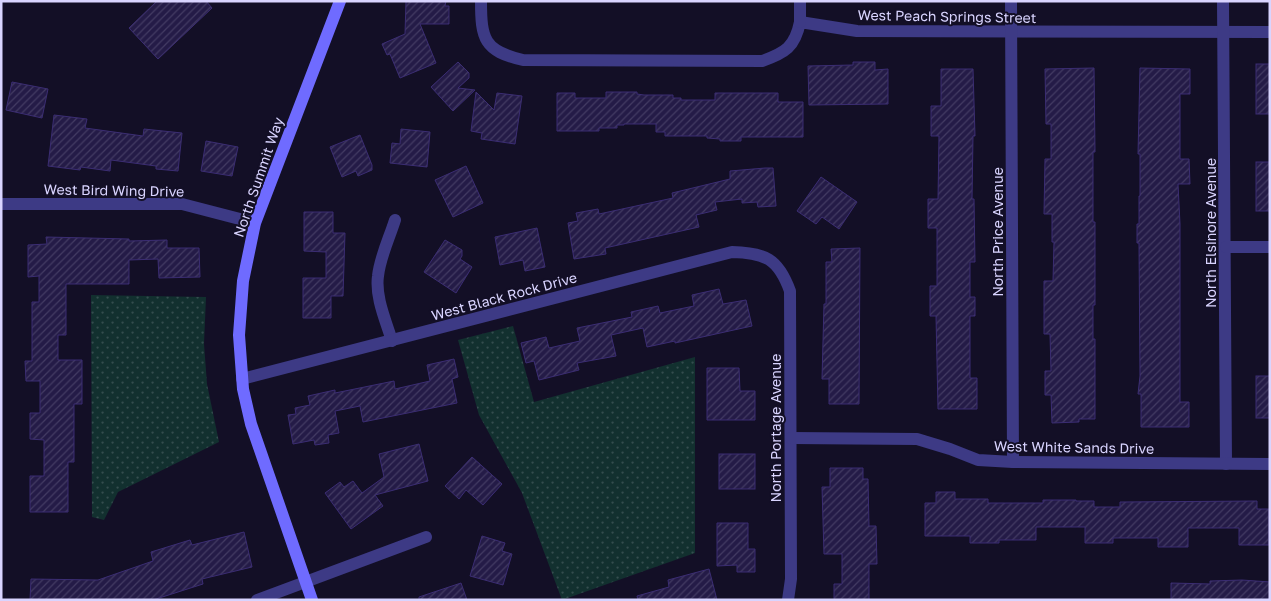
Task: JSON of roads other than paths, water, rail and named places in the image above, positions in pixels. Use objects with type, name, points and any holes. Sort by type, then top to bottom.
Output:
[{"type":"street","name":"North Summit Way","points":[[312,600],[251,424],[242,379],[239,335],[243,280],[255,223],[340,1]]},
{"type":"street","points":[[481,1],[481,25],[486,39],[496,52],[523,60],[762,61],[778,55],[790,47],[797,36],[800,22],[800,1]]},
{"type":"street","name":"North Price Avenue","points":[[1011,1],[1014,462]]},
{"type":"street","name":"North Elsinore Avenue","points":[[1223,1],[1226,464]]},
{"type":"street","name":"West Peach Springs Street","points":[[800,22],[857,31],[1270,32]]},
{"type":"street","name":"West Bird Wing Drive","points":[[1,204],[182,204],[255,223]]},
{"type":"street","points":[[392,341],[378,294],[377,278],[380,263],[395,220]]},
{"type":"street","points":[[1226,247],[1270,247]]},
{"type":"street","name":"West Black Rock Drive","points":[[242,379],[732,252],[755,252],[772,261]]},
{"type":"street","name":"North Portage Avenue","points":[[772,261],[784,275],[790,291],[791,579],[788,600]]},
{"type":"street","name":"West White Sands Drive","points":[[791,438],[917,439],[978,460],[1014,462],[1270,464]]},
{"type":"street","points":[[256,600],[426,537]]}]
